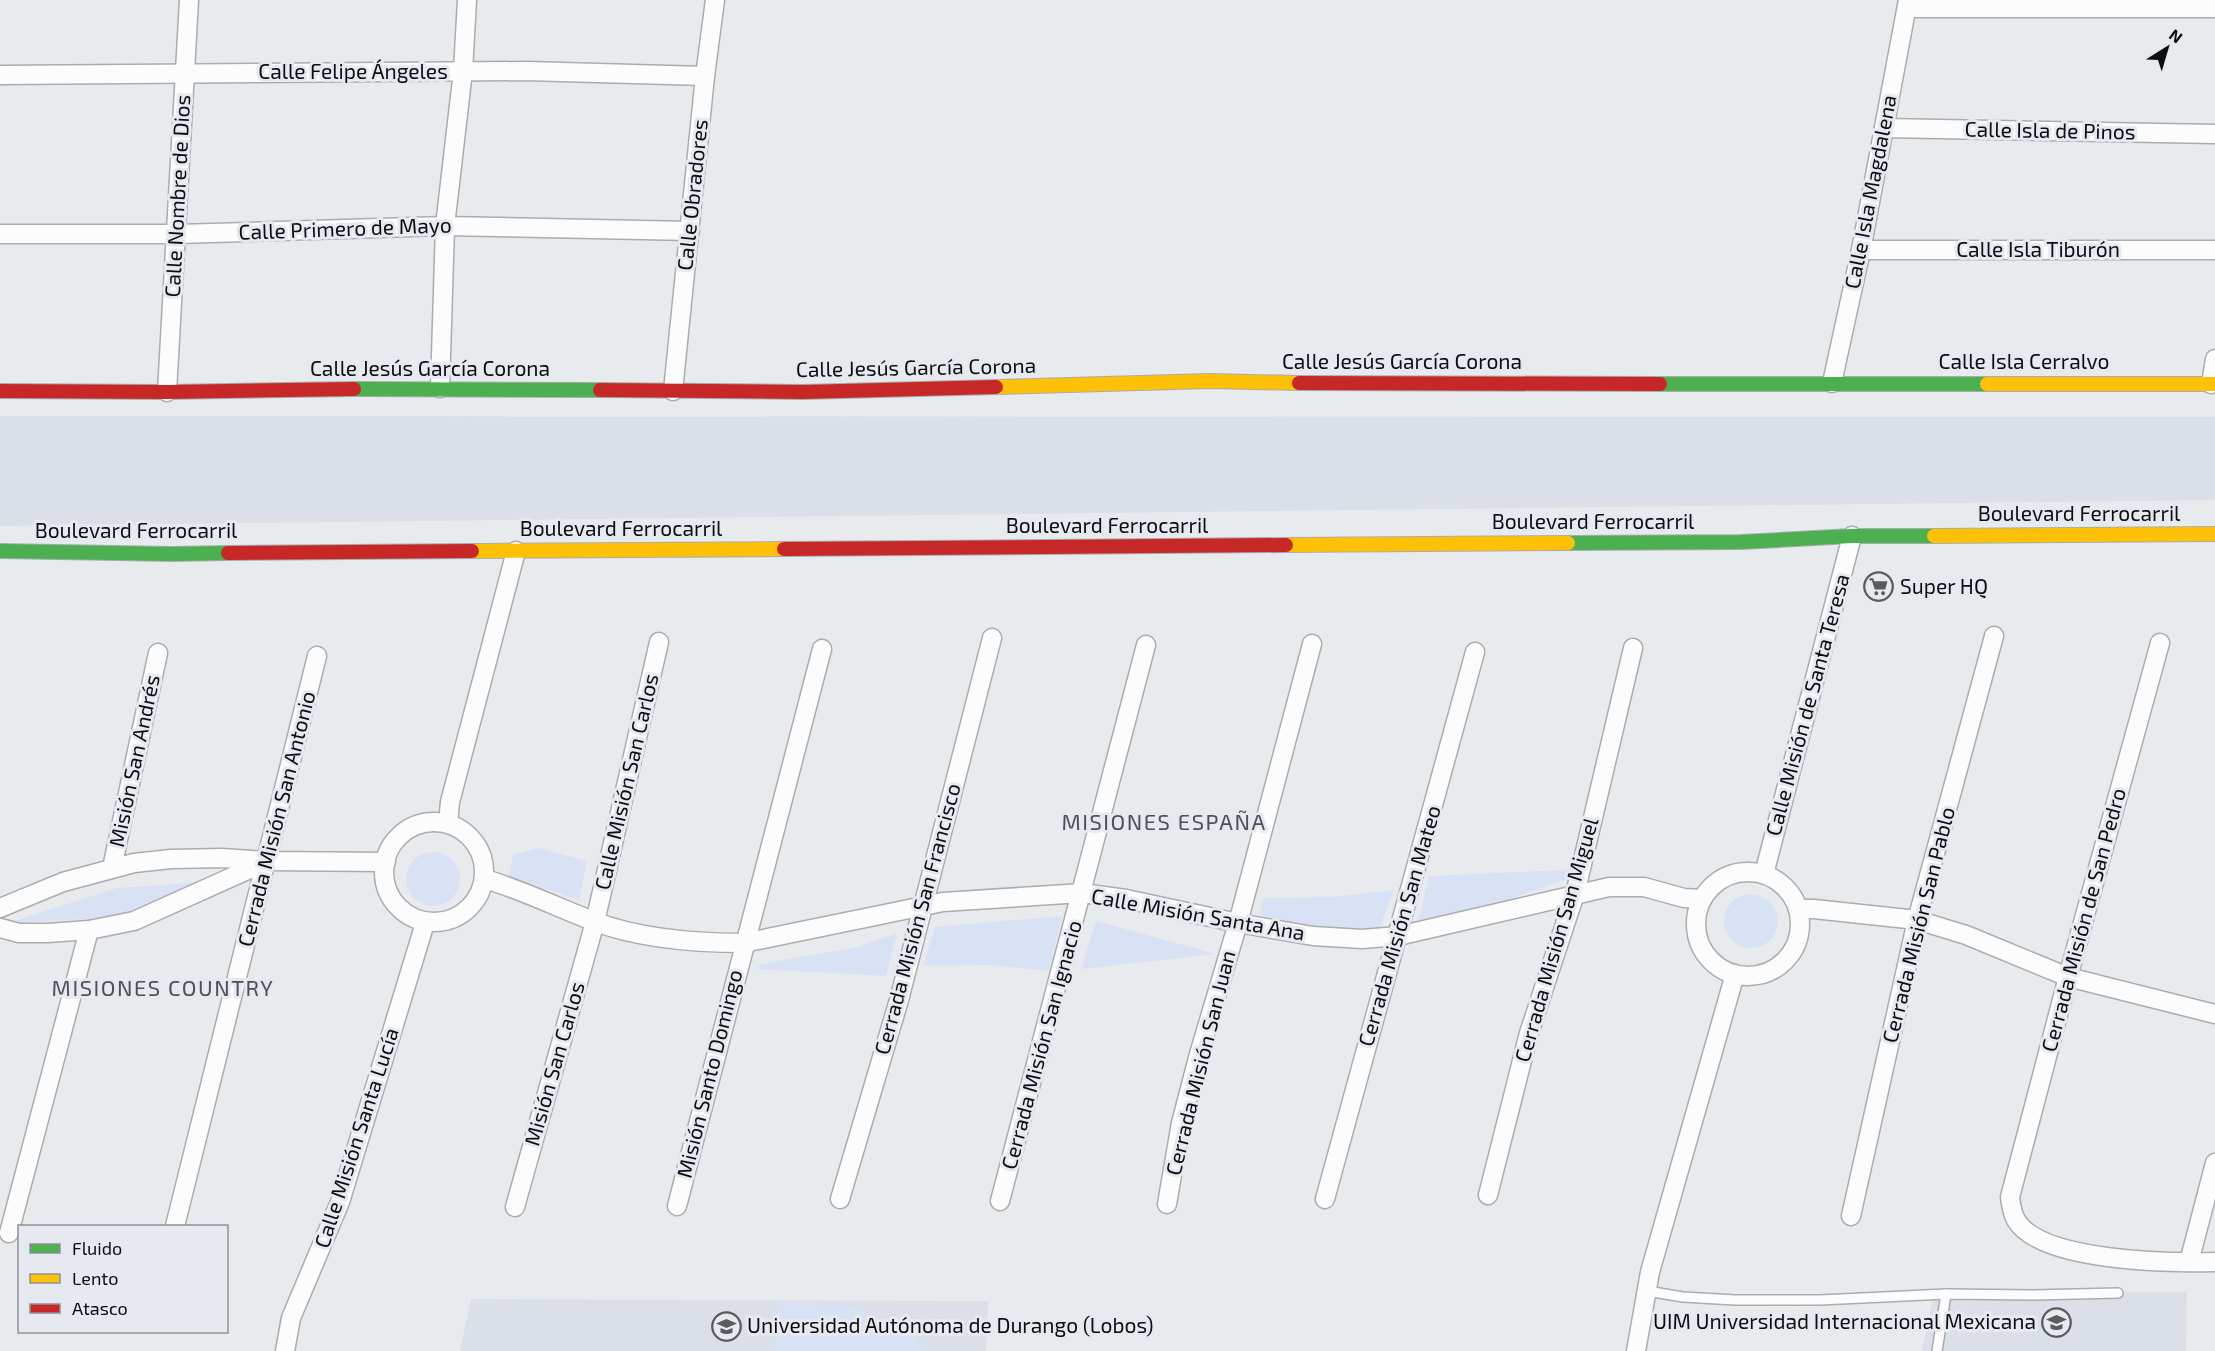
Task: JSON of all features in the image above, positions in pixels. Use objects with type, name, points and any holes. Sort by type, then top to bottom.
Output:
[{"type":"street","name":"Calle Nombre de Dios","points":[[167,392],[189,0]]},
{"type":"street","points":[[440,388],[445,226],[463,71],[467,0]]},
{"type":"street","name":"Calle Obradores","points":[[673,391],[705,76],[716,0]]},
{"type":"street","points":[[1908,4],[2215,8]]},
{"type":"street","name":"Calle Isla Magdalena","points":[[1832,383],[1861,250],[1908,4]]},
{"type":"street","name":"Calle Felipe Ángeles","points":[[0,75],[526,71],[705,76]]},
{"type":"street","name":"Calle Isla de Pinos","points":[[1884,128],[2215,134]]},
{"type":"street","name":"Calle Primero de Mayo","points":[[0,234],[177,234],[445,226],[690,231]]},
{"type":"street","name":"Calle Isla Tiburón","points":[[1861,250],[2215,250]]},
{"type":"street","points":[[2213,384],[2215,359]]},
{"type":"street","name":"Calle Jesús García Corona","points":[[0,391],[167,392],[440,388],[803,392],[1210,381],[1384,384],[1832,383]]},
{"type":"street","name":"Calle Isla Cerralvo","points":[[1832,383],[2213,384]]},
{"type":"street","name":"Boulevard Ferrocarril","points":[[0,551],[172,554],[299,551],[1730,542],[1852,536],[2215,534]]},
{"type":"street","name":"Calle Misión de Santa Teresa","points":[[1764,874],[1852,536]]},
{"type":"street","points":[[448,823],[450,802],[516,551]]},
{"type":"street","name":"Cerrada Misión San Pablo","points":[[1851,1216],[1917,920],[1994,636]]},
{"type":"street","name":"Cerrada Misión San Francisco","points":[[840,1199],[893,1022],[992,638]]},
{"type":"street","name":"Calle Misión San Carlos","points":[[595,922],[659,642]]},
{"type":"street","name":"Cerrada Misión de San Pedro","points":[[2160,643],[2010,1197],[2017,1221],[2024,1229],[2034,1236],[2062,1247],[2115,1259],[2189,1262]]},
{"type":"street","name":"Cerrada Misión San Juan","points":[[1167,1204],[1181,1123],[1238,923],[1312,644]]},
{"type":"street","name":"Cerrada Misión San Ignacio","points":[[1000,1201],[1146,645]]},
{"type":"street","name":"Cerrada Misión San Miguel","points":[[1488,1196],[1529,1033],[1575,894],[1633,648]]},
{"type":"street","name":"Misión Santo Domingo","points":[[677,1206],[822,649]]},
{"type":"street","name":"Cerrada Misión San Mateo","points":[[1325,1199],[1475,652]]},
{"type":"street","name":"Misión San Andrés","points":[[112,868],[158,653]]},
{"type":"street","name":"Cerrada Misión San Antonio","points":[[175,1225],[317,656]]},
{"type":"street","points":[[430,822],[448,823],[464,831],[476,843],[484,859],[485,879],[480,894],[468,910],[453,919],[425,922],[407,915],[394,903],[386,887],[384,870],[388,850],[399,836],[413,826],[430,822]]},
{"type":"street","points":[[0,908],[63,882],[112,868],[171,859],[386,862]]},
{"type":"street","points":[[0,928],[19,933],[48,933],[89,930],[134,921],[266,861]]},
{"type":"street","points":[[1746,872],[1764,874],[1785,890],[1798,909],[1799,938],[1791,954],[1782,964],[1767,973],[1749,976],[1735,974],[1718,966],[1705,953],[1697,936],[1696,918],[1702,899],[1713,885],[1728,875],[1746,872]]},
{"type":"street","name":"Calle Misión Santa Ana","points":[[485,879],[507,885],[595,922],[663,938],[714,943],[744,943],[943,902],[1082,893],[1126,899],[1238,923],[1313,936],[1362,939],[1398,936],[1609,887],[1644,887],[1684,898],[1702,899]]},
{"type":"street","points":[[1798,909],[1917,920],[1966,935],[2068,977],[2215,1014]]},
{"type":"street","name":"Calle Misión Santa Lucía","points":[[285,1351],[291,1318],[340,1202],[425,922]]},
{"type":"street","name":"Misión San Carlos","points":[[515,1206],[595,922]]},
{"type":"street","points":[[9,1233],[89,930]]},
{"type":"street","points":[[1636,1351],[1650,1272],[1735,974]]},
{"type":"street","points":[[2215,1163],[2189,1262],[2215,1262]]},
{"type":"lane","points":[[1647,1291],[1683,1297],[1746,1300],[1820,1300],[1946,1294],[2118,1293]]},
{"type":"lane","points":[[1937,1351],[1946,1294]]},
{"type":"shaded area","points":[[0,416],[2215,417],[2215,500],[0,526]]},
{"type":"shaded area","points":[[538,848],[587,861],[579,900],[509,877],[513,855]]},
{"type":"shaded area","points":[[433,852],[443,854],[452,860],[458,869],[460,879],[458,889],[452,898],[443,904],[433,906],[423,904],[414,898],[408,889],[406,879],[408,869],[414,860],[423,854]]},
{"type":"shaded area","points":[[1567,870],[1565,880],[1489,906],[1418,922],[1429,876]]},
{"type":"shaded area","points":[[207,882],[116,917],[5,924],[117,888]]},
{"type":"shaded area","points":[[1394,890],[1379,929],[1323,929],[1259,915],[1263,898],[1331,897]]},
{"type":"shaded area","points":[[1746,894],[1756,894],[1766,898],[1774,906],[1778,921],[1774,936],[1766,944],[1756,948],[1746,948],[1736,944],[1728,936],[1724,926],[1724,916],[1728,906],[1736,898]]},
{"type":"shaded area","points":[[1062,916],[1049,971],[989,965],[923,966],[935,927]]},
{"type":"shaded area","points":[[1096,921],[1216,954],[1081,969]]},
{"type":"shaded area","points":[[897,933],[886,976],[757,969],[761,964],[853,948]]},
{"type":"shaded area","name":"UIM Universidad Internacional Mexicana","points":[[2187,1292],[2186,1351],[1922,1351],[1934,1293]]},
{"type":"shaded area","name":"Universidad Autónoma de Durango (Lobos)","points":[[471,1299],[988,1301],[986,1351],[460,1351]]},
{"type":"shaded area","points":[[778,1301],[847,1306],[906,1328],[926,1351],[774,1351]]},
{"type":"traffic: fast","points":[[1660,384],[1987,384]]},
{"type":"traffic: fast","points":[[354,389],[600,390]]},
{"type":"traffic: fast","points":[[1568,543],[1741,542],[1852,536],[1934,536]]},
{"type":"traffic: fast","points":[[0,551],[228,553]]},
{"type":"traffic: slow","points":[[996,387],[1210,381],[1299,383]]},
{"type":"traffic: slow","points":[[1987,384],[2215,384]]},
{"type":"traffic: slow","points":[[1934,536],[2215,534]]},
{"type":"traffic: slow","points":[[1286,545],[1568,543]]},
{"type":"traffic: slow","points":[[472,551],[784,549]]},
{"type":"traffic: jam","points":[[1299,383],[1660,384]]},
{"type":"traffic: jam","points":[[600,390],[803,392],[996,387]]},
{"type":"traffic: jam","points":[[0,391],[167,392],[354,389]]},
{"type":"traffic: jam","points":[[784,549],[1286,545]]},
{"type":"traffic: jam","points":[[228,553],[472,551]]},
{"type":"place","name":"Super HQ","points":[[1879,587]]},
{"type":"place","name":"UIM Universidad Internacional Mexicana","points":[[2057,1322]]},
{"type":"place","name":"Universidad Autónoma de Durango (Lobos)","points":[[726,1326]]},
{"type":"district","name":"MISIONES ESPAÑA","points":[[1164,822]]},
{"type":"district","name":"MISIONES COUNTRY","points":[[163,988]]}]
